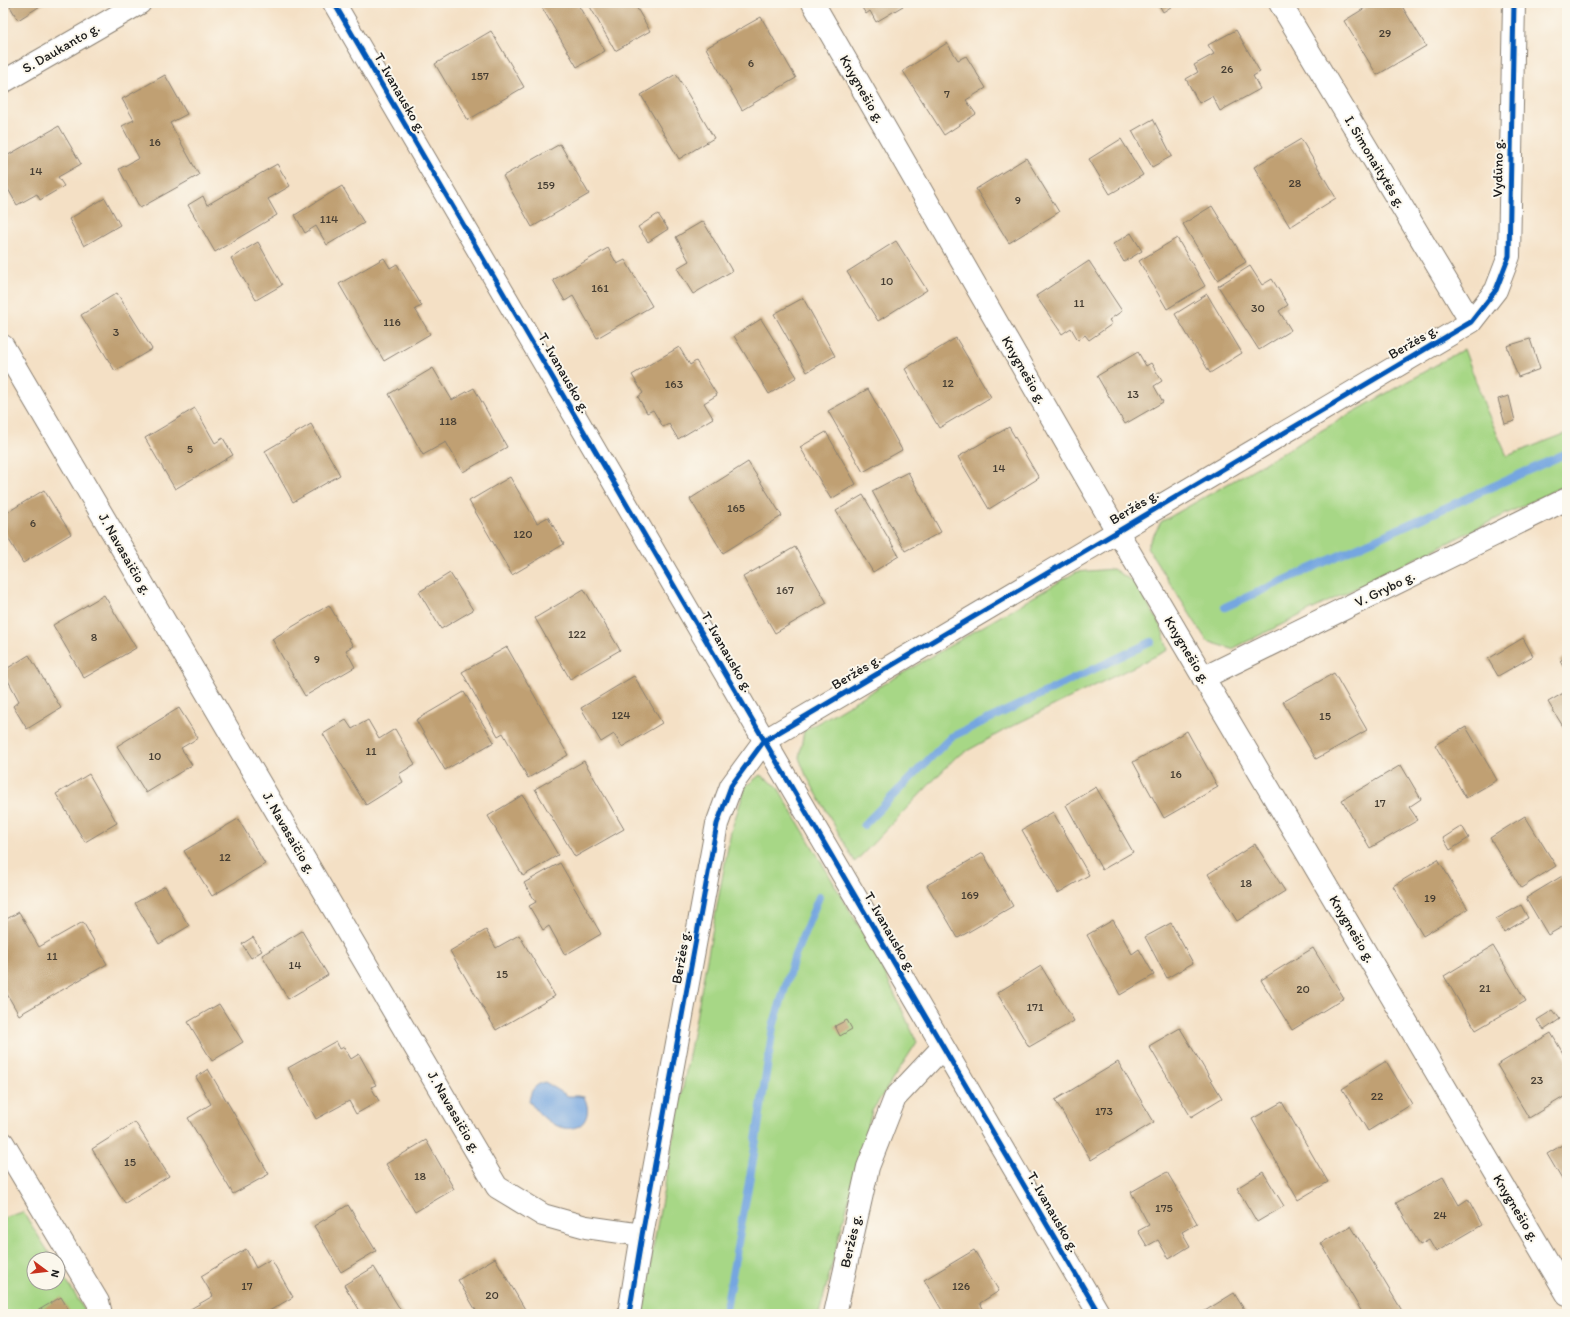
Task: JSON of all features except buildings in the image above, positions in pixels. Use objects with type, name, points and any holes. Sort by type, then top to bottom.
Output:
[{"type":"street","name":"S. Daukanto g.","points":[[3,82],[140,3]]},
{"type":"street","name":"T. Ivanausko g.","points":[[334,3],[1099,1314]]},
{"type":"street","name":"Knygnešio g.","points":[[813,3],[1117,531],[1567,1294]]},
{"type":"street","name":"I. Simonaitytės g.","points":[[1280,3],[1471,322]]},
{"type":"street","name":"Vydūno g.","points":[[1471,322],[1496,290],[1509,256],[1514,3]]},
{"type":"street","name":"Beržės g.","points":[[629,1314],[717,824],[731,786],[764,741],[1471,322]]},
{"type":"street","name":"J. Navasaičio g.","points":[[3,346],[497,1187],[543,1214],[586,1227],[642,1235]]},
{"type":"street","name":"V. Grybo g.","points":[[1203,678],[1567,499]]},
{"type":"street","name":"Beržės g.","points":[[835,1314],[868,1167],[895,1098],[943,1048]]},
{"type":"street","points":[[3,1143],[98,1302],[101,1314]]},
{"type":"green space","points":[[1464,349],[1486,409],[1507,456],[1567,433],[1567,484],[1232,649],[1207,641],[1147,547],[1161,522]]},
{"type":"green space","points":[[1113,569],[1135,583],[1161,626],[1168,650],[1014,725],[956,757],[855,862],[806,775],[799,758],[804,731],[1076,572]]},
{"type":"green space","points":[[760,775],[777,786],[878,959],[917,1042],[872,1111],[819,1314],[643,1314],[652,1253],[731,831],[746,786]]},
{"type":"green space","points":[[23,1212],[48,1251],[26,1251],[26,1291],[66,1291],[66,1281],[81,1304],[85,1314],[3,1314],[3,1218]]},
{"type":"water","points":[[545,1082],[568,1096],[584,1097],[587,1104],[587,1111],[584,1122],[574,1128],[560,1127],[550,1122],[539,1113],[529,1101],[532,1091],[536,1086]]},
{"type":"waterway","points":[[1225,607],[1567,453]]},
{"type":"waterway","points":[[864,825],[951,737],[1151,642]]},
{"type":"waterway","points":[[725,1314],[753,1160],[773,1027],[795,955],[819,897]]},
{"type":"cycle path","points":[[334,3],[1099,1314]]},
{"type":"cycle path","points":[[629,1314],[717,824],[731,786],[764,741],[1471,322],[1496,290],[1509,256],[1514,3]]}]
